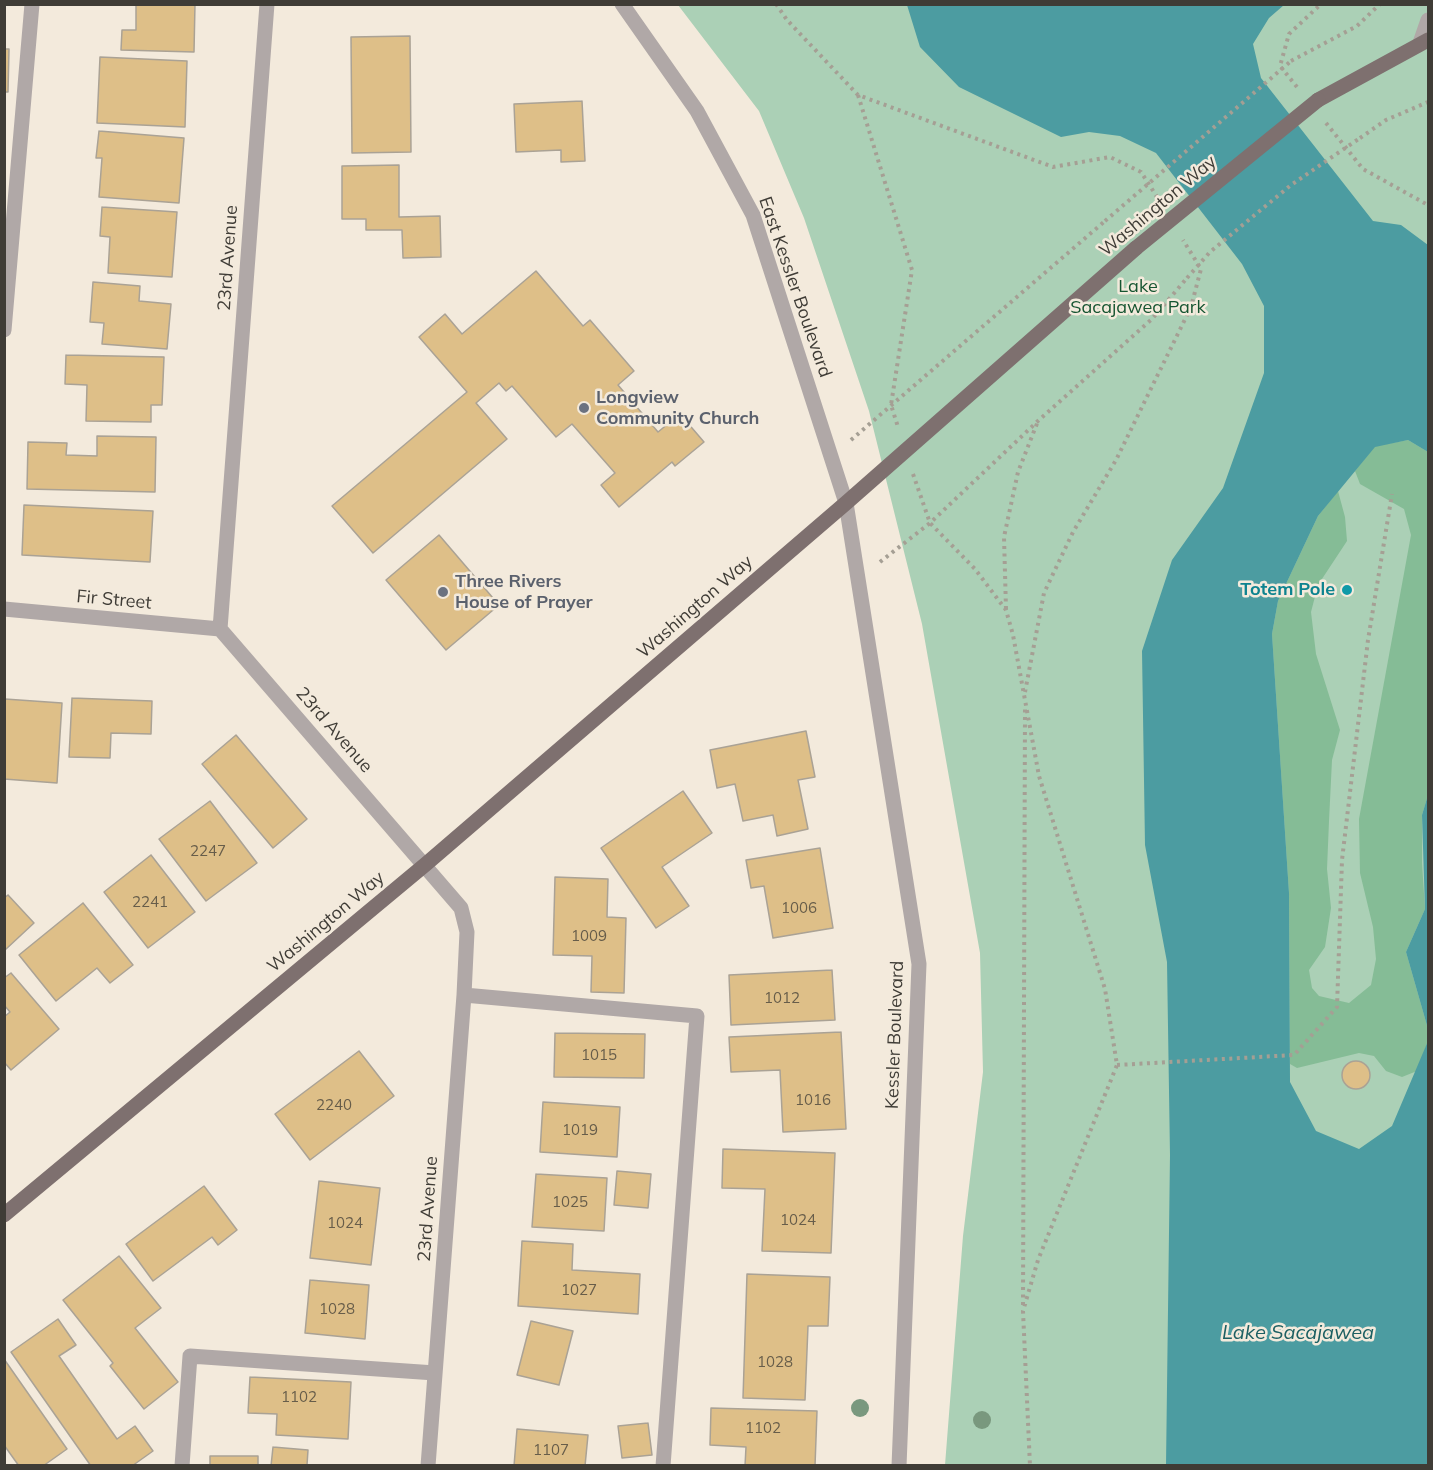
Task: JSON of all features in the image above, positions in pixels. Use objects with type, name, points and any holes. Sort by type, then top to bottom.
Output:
[{"type":"main road","name":"Washington Way","points":[[4,1215],[426,864],[846,503],[1136,248],[1318,100],[1424,41]]},
{"type":"street","points":[[4,330],[32,4]]},
{"type":"street","name":"23rd Avenue","points":[[267,4],[220,629],[426,864],[461,909],[467,932],[428,1466]]},
{"type":"street","name":"East Kessler Boulevard","points":[[622,4],[697,111],[753,215],[846,503]]},
{"type":"street","name":"Washington Way","points":[[1424,41],[1428,20]]},
{"type":"street","name":"Kessler Boulevard","points":[[846,503],[919,964],[898,1466]]},
{"type":"street","name":"Fir Street","points":[[4,609],[220,629]]},
{"type":"street","points":[[464,995],[697,1016],[663,1466]]},
{"type":"street","points":[[182,1466],[190,1356],[435,1373]]},
{"type":"path","points":[[1280,66],[1289,34],[1322,4]]},
{"type":"path","points":[[832,458],[1104,220],[1291,61],[1357,26],[1380,4]]},
{"type":"path","points":[[858,95],[912,270],[891,405]]},
{"type":"path","points":[[858,579],[930,523],[1039,420],[1152,319],[1210,252],[1292,185],[1386,120],[1428,102]]},
{"type":"path","points":[[1364,169],[1428,205]]},
{"type":"path","points":[[1023,1311],[1038,1260],[1117,1065],[1105,989],[1038,776],[1025,699],[1006,610],[1004,537],[1018,472],[1039,420]]},
{"type":"path","points":[[905,451],[930,523],[975,569],[1006,610]]},
{"type":"path","points":[[1117,1065],[1294,1055],[1337,1007],[1342,860],[1368,640],[1392,494]]},
{"type":"path","points":[[1025,699],[1023,1311],[1030,1466]]},
{"type":"green space","name":"Lake Sacajawea Park","points":[[678,5],[1428,5],[1428,1465],[945,1465],[963,1236],[983,1072],[980,953],[922,624],[869,411],[804,218],[759,111]]},
{"type":"green space","points":[[1408,440],[1428,452],[1428,795],[1422,815],[1425,909],[1406,952],[1428,1029],[1428,1041],[1417,1071],[1402,1077],[1386,1071],[1374,1056],[1359,1053],[1297,1068],[1290,1064],[1289,893],[1272,634],[1278,601],[1318,516],[1338,491],[1345,517],[1347,541],[1318,585],[1311,612],[1316,654],[1340,730],[1332,760],[1327,869],[1331,908],[1325,947],[1309,970],[1312,988],[1319,996],[1349,1003],[1371,985],[1376,959],[1373,927],[1360,873],[1359,819],[1411,535],[1404,509],[1360,484],[1355,471],[1375,446]]},
{"type":"water","name":"Lake Sacajawea","points":[[907,5],[1284,5],[1269,18],[1253,44],[1261,78],[1373,221],[1401,225],[1428,245],[1428,452],[1408,440],[1375,447],[1318,516],[1278,601],[1272,634],[1289,893],[1290,1082],[1316,1131],[1359,1149],[1392,1126],[1428,1041],[1428,1465],[1166,1465],[1170,1155],[1167,962],[1145,845],[1142,651],[1172,560],[1223,488],[1264,373],[1264,306],[1242,264],[1156,153],[1120,136],[1089,132],[1061,137],[959,87],[920,47]]},
{"type":"water","points":[[1428,795],[1428,1029],[1406,952],[1425,909],[1422,815]]},
{"type":"building","points":[[136,4],[195,4],[194,52],[121,50],[122,30],[136,30]]},
{"type":"building","points":[[410,36],[411,152],[352,153],[351,37]]},
{"type":"building","points":[[4,49],[9,49],[8,92],[4,92]]},
{"type":"building","points":[[100,57],[187,61],[185,127],[97,123]]},
{"type":"building","points":[[582,101],[585,161],[561,162],[561,150],[516,152],[514,104]]},
{"type":"building","points":[[99,131],[184,138],[179,203],[99,197],[102,158],[96,158]]},
{"type":"building","points":[[399,165],[399,217],[440,216],[441,257],[403,258],[402,230],[366,230],[366,219],[342,219],[342,166]]},
{"type":"building","points":[[102,207],[177,212],[172,277],[108,273],[110,237],[100,236]]},
{"type":"building","name":"Longview Community Church","points":[[536,271],[583,326],[590,320],[634,371],[618,385],[658,432],[680,414],[704,442],[675,466],[672,462],[619,507],[601,485],[615,473],[572,424],[556,437],[512,386],[506,391],[499,383],[476,403],[507,439],[373,553],[332,506],[467,392],[419,337],[445,314],[462,334]]},
{"type":"building","points":[[93,282],[140,286],[139,301],[171,304],[167,349],[102,344],[104,323],[90,322]]},
{"type":"building","points":[[66,355],[164,357],[162,405],[151,405],[151,422],[86,421],[87,385],[65,384]]},
{"type":"building","points":[[97,436],[156,437],[155,492],[27,489],[28,442],[67,443],[66,455],[97,456]]},
{"type":"building","points":[[24,505],[153,511],[150,562],[22,555]]},
{"type":"building","name":"Three Rivers House of Prayer","points":[[439,535],[499,605],[446,650],[386,580]]},
{"type":"building","points":[[72,698],[152,701],[151,734],[111,733],[110,758],[69,757]]},
{"type":"building","points":[[5,699],[62,703],[57,783],[4,779]]},
{"type":"building","points":[[806,731],[815,777],[798,780],[808,829],[777,836],[773,815],[743,821],[735,784],[717,788],[710,750]]},
{"type":"building","points":[[236,735],[307,819],[273,848],[202,764]]},
{"type":"building","points":[[683,791],[712,833],[662,867],[689,906],[656,928],[601,848]]},
{"type":"building","points":[[210,801],[257,863],[206,901],[159,839]]},
{"type":"building","points":[[820,848],[833,928],[773,938],[764,886],[751,888],[746,860]]},
{"type":"building","points":[[151,855],[195,912],[148,948],[104,892]]},
{"type":"building","points":[[555,877],[608,879],[607,917],[626,918],[624,993],[591,992],[592,956],[553,955]]},
{"type":"building","points":[[8,895],[34,923],[5,950],[4,898]]},
{"type":"building","points":[[83,903],[133,965],[110,983],[97,968],[56,1001],[19,955]]},
{"type":"building","points":[[832,970],[835,1020],[731,1025],[729,975]]},
{"type":"building","points":[[11,973],[59,1029],[11,1070],[4,1062],[4,1017],[10,1012],[4,1005],[4,978]]},
{"type":"building","points":[[841,1032],[846,1129],[783,1132],[780,1070],[731,1072],[729,1037]]},
{"type":"building","points":[[555,1033],[645,1034],[644,1078],[554,1077]]},
{"type":"building","points":[[359,1051],[394,1096],[310,1160],[275,1114]]},
{"type":"building","points":[[1356,1061],[1366,1065],[1370,1075],[1366,1085],[1356,1089],[1346,1085],[1342,1075],[1346,1065]]},
{"type":"building","points":[[543,1102],[620,1107],[617,1157],[540,1152]]},
{"type":"building","points":[[723,1149],[835,1153],[831,1253],[762,1251],[765,1189],[722,1188]]},
{"type":"building","points":[[617,1171],[651,1174],[648,1208],[614,1205]]},
{"type":"building","points":[[536,1174],[607,1178],[604,1231],[532,1227]]},
{"type":"building","points":[[319,1181],[380,1188],[371,1265],[310,1258]]},
{"type":"building","points":[[204,1186],[237,1230],[218,1245],[212,1237],[153,1281],[126,1244]]},
{"type":"building","points":[[522,1241],[573,1244],[572,1270],[640,1274],[638,1314],[518,1306]]},
{"type":"building","points":[[119,1256],[161,1308],[135,1328],[178,1382],[144,1409],[110,1366],[113,1363],[63,1300]]},
{"type":"building","points":[[747,1274],[830,1277],[828,1326],[808,1326],[805,1400],[743,1398]]},
{"type":"building","points":[[310,1280],[369,1285],[365,1339],[305,1333]]},
{"type":"building","points":[[58,1319],[76,1345],[59,1356],[117,1439],[135,1426],[153,1451],[132,1466],[91,1466],[11,1352]]},
{"type":"building","points":[[531,1321],[573,1331],[559,1385],[517,1375]]},
{"type":"building","points":[[4,1359],[67,1449],[43,1466],[19,1466],[4,1445]]},
{"type":"building","points":[[250,1377],[351,1382],[348,1439],[276,1435],[277,1414],[248,1413]]},
{"type":"building","points":[[711,1408],[817,1411],[815,1466],[745,1466],[746,1447],[710,1445]]},
{"type":"building","points":[[648,1423],[652,1455],[622,1458],[618,1426]]},
{"type":"building","points":[[517,1429],[588,1435],[585,1466],[514,1466]]},
{"type":"building","points":[[273,1447],[308,1450],[307,1465],[312,1466],[271,1466]]},
{"type":"building","points":[[210,1456],[258,1456],[258,1466],[210,1466]]},
{"type":"place","name":"Longview Community Church","points":[[584,408]]},
{"type":"place","name":"Totem Pole","points":[[1347,590]]},
{"type":"place","name":"Three Rivers House of Prayer","points":[[443,592]]}]
